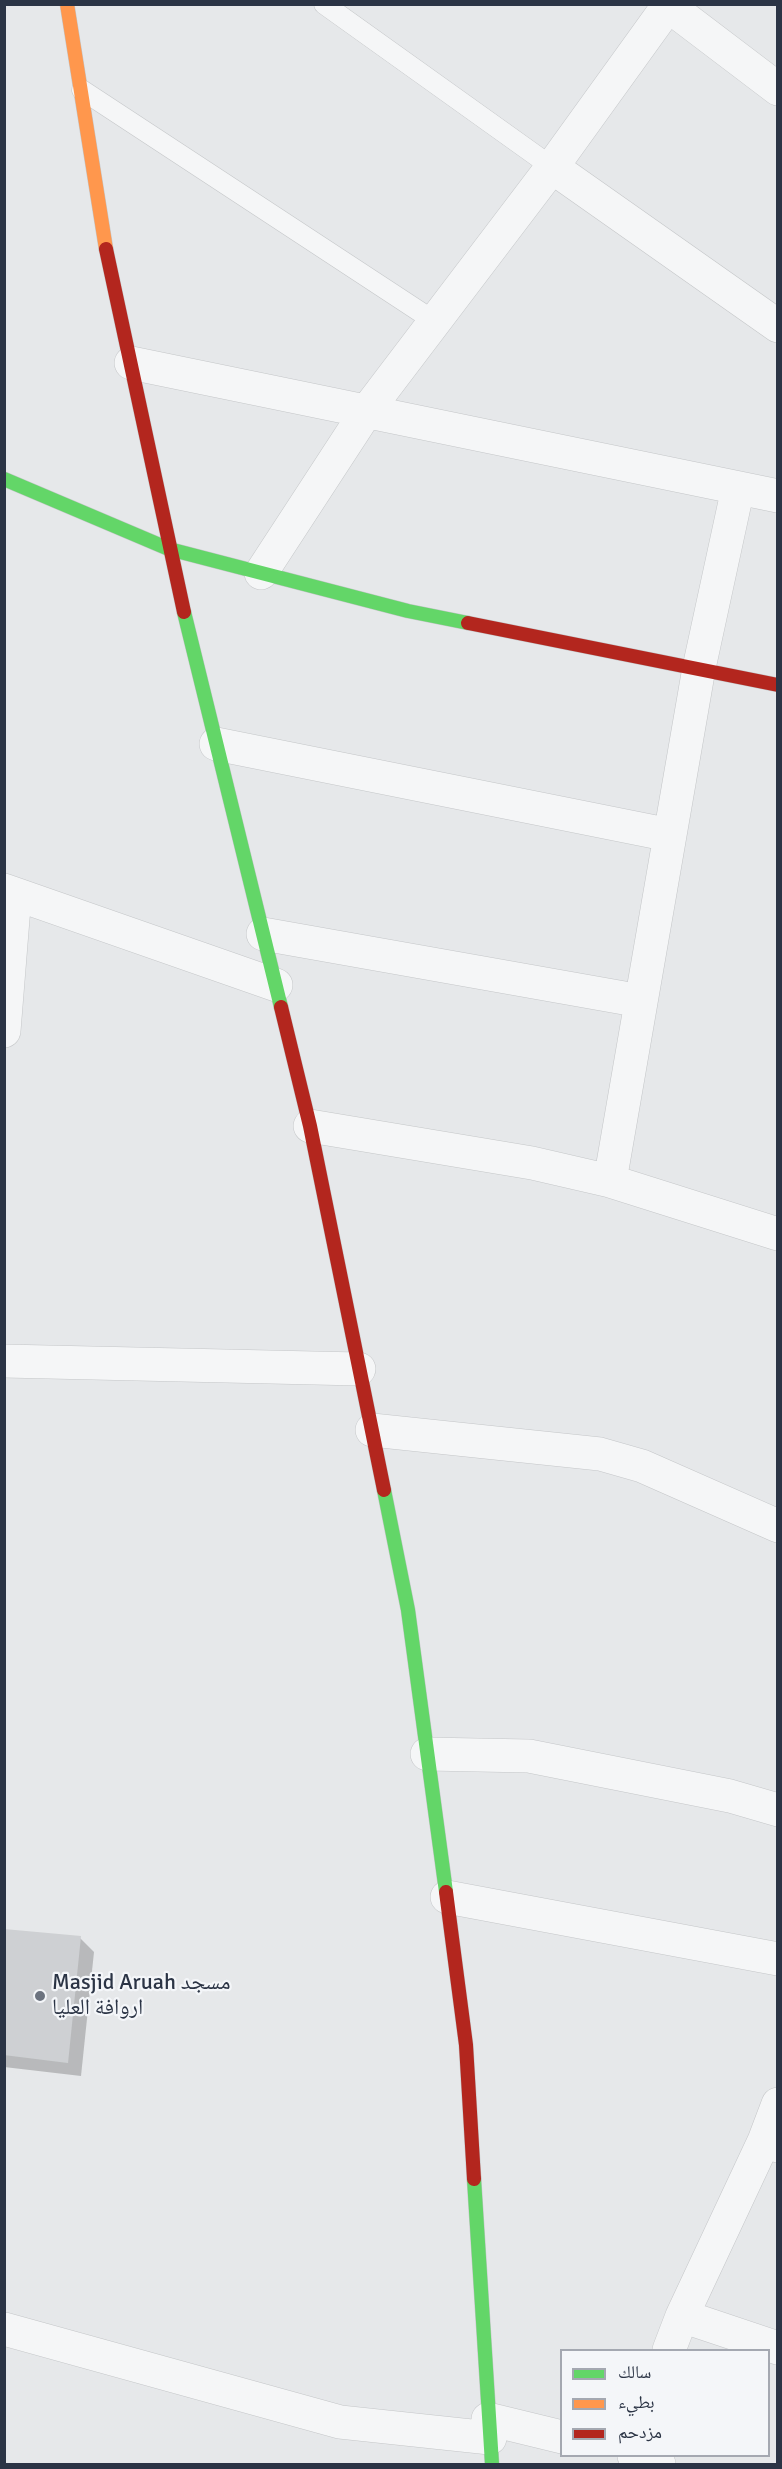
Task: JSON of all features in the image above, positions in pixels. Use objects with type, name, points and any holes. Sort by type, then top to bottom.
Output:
[{"type":"street","points":[[67,4],[108,260],[169,549],[310,1126],[408,1610],[466,2044],[490,2441]]},
{"type":"street","points":[[261,573],[366,412],[552,166],[669,5],[777,89]]},
{"type":"street","points":[[552,166],[777,326]]},
{"type":"street","points":[[131,363],[777,496]]},
{"type":"street","points":[[4,479],[169,549],[408,611],[777,685]]},
{"type":"street","points":[[610,1181],[699,669],[738,488]]},
{"type":"street","points":[[216,744],[670,835]]},
{"type":"street","points":[[4,1031],[10,892],[276,985]]},
{"type":"street","points":[[263,934],[641,1001]]},
{"type":"street","points":[[310,1126],[532,1163],[610,1181],[777,1234]]},
{"type":"street","points":[[4,1361],[359,1369]]},
{"type":"street","points":[[372,1430],[600,1454],[642,1466],[777,1526]]},
{"type":"street","points":[[428,1754],[528,1756],[730,1796],[777,1810]]},
{"type":"street","points":[[447,1897],[777,1959]]},
{"type":"street","points":[[669,2349],[682,2316],[771,2144],[777,2104]]},
{"type":"street","points":[[682,2316],[777,2348]]},
{"type":"street","points":[[4,2329],[340,2422],[490,2441],[560,2437]]},
{"type":"street","points":[[637,2457],[659,2464]]},
{"type":"lane","points":[[324,4],[552,166]]},
{"type":"lane","points":[[82,90],[434,321]]},
{"type":"building","name":"Masjid Aruah مسجد اروافة العليا","points":[[4,1929],[81,1936],[68,2063],[4,2055]]},
{"type":"traffic: fast","points":[[4,479],[169,549],[408,611],[468,623]]},
{"type":"traffic: fast","points":[[184,612],[281,1007]]},
{"type":"traffic: fast","points":[[384,1490],[408,1610],[446,1892]]},
{"type":"traffic: fast","points":[[474,2179],[492,2464]]},
{"type":"traffic: slow","points":[[67,4],[106,249]]},
{"type":"traffic: jam","points":[[106,249],[184,612]]},
{"type":"traffic: jam","points":[[468,623],[778,685]]},
{"type":"traffic: jam","points":[[281,1007],[310,1126],[384,1490]]},
{"type":"traffic: jam","points":[[446,1892],[466,2045],[474,2179]]},
{"type":"place","name":"Masjid Aruah مسجد اروافة العليا","points":[[40,1996]]}]
